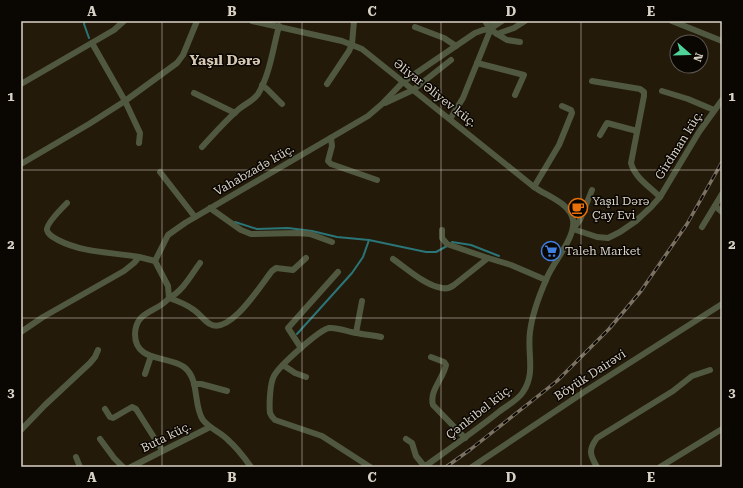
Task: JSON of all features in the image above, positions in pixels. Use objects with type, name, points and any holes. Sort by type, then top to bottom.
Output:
[{"type":"street","points":[[21,84],[114,30],[124,21]]},
{"type":"street","points":[[21,164],[125,101],[177,63],[183,56],[197,21]]},
{"type":"street","name":"Əliyar Əliyev küç.","points":[[255,21],[352,44],[362,49],[534,187],[562,204],[568,210],[573,221],[573,229]]},
{"type":"street","points":[[328,84],[346,57],[352,44],[354,21]]},
{"type":"street","points":[[485,21],[490,29],[497,34],[507,40],[520,42]]},
{"type":"street","points":[[450,119],[463,98],[494,21]]},
{"type":"street","name":"Vahabzadə küç.","points":[[155,261],[168,235],[210,208],[368,116],[403,82],[475,33],[490,29],[502,21]]},
{"type":"street","points":[[497,34],[514,28],[525,21]]},
{"type":"street","points":[[672,21],[722,41]]},
{"type":"street","points":[[202,147],[235,113],[251,101],[257,94],[269,66],[279,26]]},
{"type":"street","points":[[415,27],[444,38],[456,46]]},
{"type":"street","points":[[92,43],[125,101],[140,133],[141,138],[139,143]]},
{"type":"street","points":[[382,104],[413,90],[451,60]]},
{"type":"street","points":[[477,63],[524,75],[515,95]]},
{"type":"street","points":[[592,81],[644,92],[631,163],[636,176],[660,197]]},
{"type":"street","points":[[262,85],[282,104]]},
{"type":"street","points":[[662,91],[688,99],[714,110]]},
{"type":"street","points":[[194,93],[235,113]]},
{"type":"street","name":"Girdman küç.","points":[[573,229],[603,238],[614,236],[636,221],[651,208],[660,197],[699,132],[722,100]]},
{"type":"street","points":[[534,187],[559,145],[572,113],[571,110],[562,106]]},
{"type":"street","points":[[600,134],[607,123],[637,131]]},
{"type":"street","points":[[331,138],[332,146],[328,161],[331,164],[377,180]]},
{"type":"street","points":[[160,172],[195,217]]},
{"type":"street","name":"Çənkibel küç.","points":[[424,467],[465,438],[519,396],[525,388],[530,375],[528,342],[530,330],[546,280],[554,262],[569,239],[573,229],[580,220],[592,190]]},
{"type":"street","points":[[702,227],[722,194]]},
{"type":"street","points":[[66,203],[47,226],[49,235],[75,247],[93,252],[117,253],[155,261],[168,286],[169,298]]},
{"type":"street","points":[[715,206],[722,212]]},
{"type":"street","points":[[210,208],[241,230],[251,234],[310,234],[332,242]]},
{"type":"street","points":[[442,230],[442,238],[447,244],[511,265],[546,280]]},
{"type":"street","points":[[21,332],[43,317],[124,271],[139,257]]},
{"type":"street","points":[[169,298],[181,302],[210,325],[221,325],[237,315],[246,307],[272,271],[276,268],[293,270],[306,258]]},
{"type":"street","points":[[393,259],[426,282],[442,289],[454,286],[488,258]]},
{"type":"street","points":[[200,263],[175,295],[169,298],[164,304],[143,315],[136,327],[135,334],[138,346],[142,351],[152,356],[182,365],[190,374],[194,384],[200,414],[203,420],[228,440],[251,467]]},
{"type":"street","points":[[301,348],[288,328],[338,272]]},
{"type":"street","points":[[356,333],[362,301]]},
{"type":"street","name":"Böyük Dairəvi","points":[[472,467],[584,392],[722,304]]},
{"type":"street","points":[[370,467],[322,436],[281,423],[272,417],[270,412],[271,384],[274,376],[284,365],[301,348],[324,330],[330,328],[381,337]]},
{"type":"street","points":[[21,430],[45,405],[90,363],[98,350]]},
{"type":"street","points":[[145,374],[152,356]]},
{"type":"street","points":[[431,357],[444,362],[446,365],[432,394],[434,405],[465,438]]},
{"type":"street","points":[[284,365],[295,373],[306,377]]},
{"type":"street","points":[[597,467],[590,452],[591,445],[597,438],[673,391],[692,376],[710,370]]},
{"type":"street","points":[[194,384],[201,384],[227,391]]},
{"type":"street","points":[[105,409],[110,417],[113,418],[132,407],[136,409],[162,450]]},
{"type":"street","name":"Buta küç.","points":[[132,467],[162,450],[194,436],[210,427]]},
{"type":"street","points":[[660,467],[722,430]]},
{"type":"street","points":[[100,439],[114,458],[123,467]]},
{"type":"street","points":[[406,439],[412,442],[416,456],[424,467]]},
{"type":"street","points":[[76,457],[80,467]]},
{"type":"waterway","points":[[85,21],[84,24],[89,38]]},
{"type":"waterway","points":[[235,222],[257,229],[288,228],[312,231],[337,237],[369,240],[426,252],[436,252],[447,246]]},
{"type":"waterway","points":[[297,334],[352,273],[363,257],[369,240]]},
{"type":"waterway","points":[[452,242],[471,245],[499,256]]},
{"type":"railway","points":[[446,467],[557,381],[609,329],[641,291],[687,224],[722,162]]},
{"type":"place","name":"Yaşıl Dərə Çay Evi","points":[[578,208]]},
{"type":"place","name":"Taleh Market","points":[[551,251]]},
{"type":"district","name":"Yaşıl Dərə","points":[[225,60]]}]
